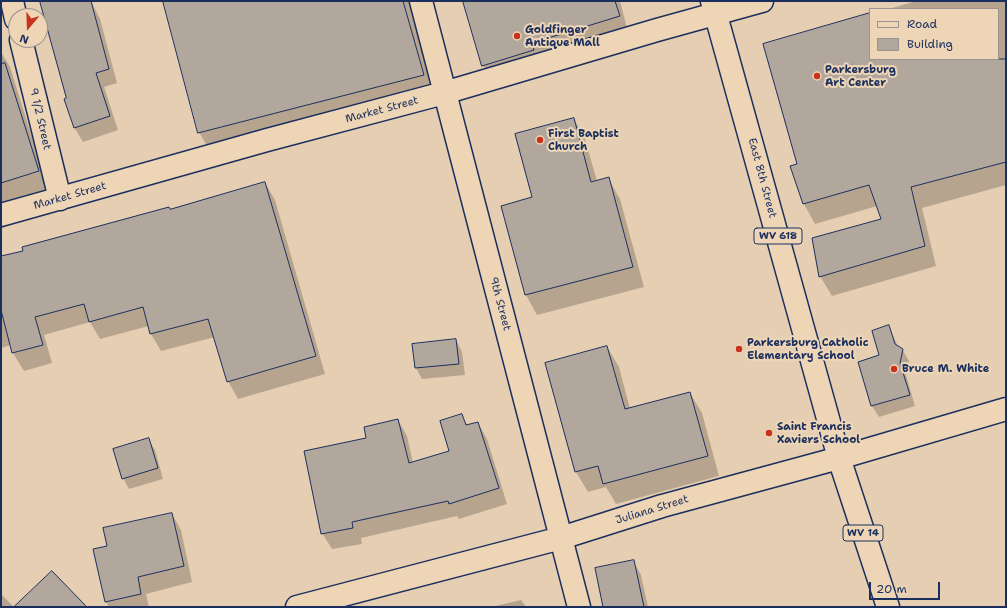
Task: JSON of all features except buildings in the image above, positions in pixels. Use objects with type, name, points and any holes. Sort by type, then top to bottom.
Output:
[{"type":"street","name":"9th Street","points":[[421,1],[579,607]]},
{"type":"street","name":"Market Street","points":[[1,215],[267,140],[444,93],[714,7],[762,1]]},
{"type":"street","name":"East 8th Street","points":[[714,7],[839,458],[888,607]]},
{"type":"street","name":"9 1/2 Street","points":[[23,48],[60,199]]},
{"type":"street","name":"Juliana Street","points":[[298,607],[561,538],[670,504],[839,458],[1006,409]]},
{"type":"place","name":"Goldfinger Antique Mall","points":[[517,36]]},
{"type":"place","name":"Parkersburg Art Center","points":[[817,76]]},
{"type":"place","name":"First Baptist Church","points":[[540,140]]},
{"type":"place","name":"Parkersburg Catholic Elementary School","points":[[739,349]]},
{"type":"place","name":"Bruce M. White","points":[[894,369]]},
{"type":"place","name":"Saint Francis Xaviers School","points":[[769,433]]}]
